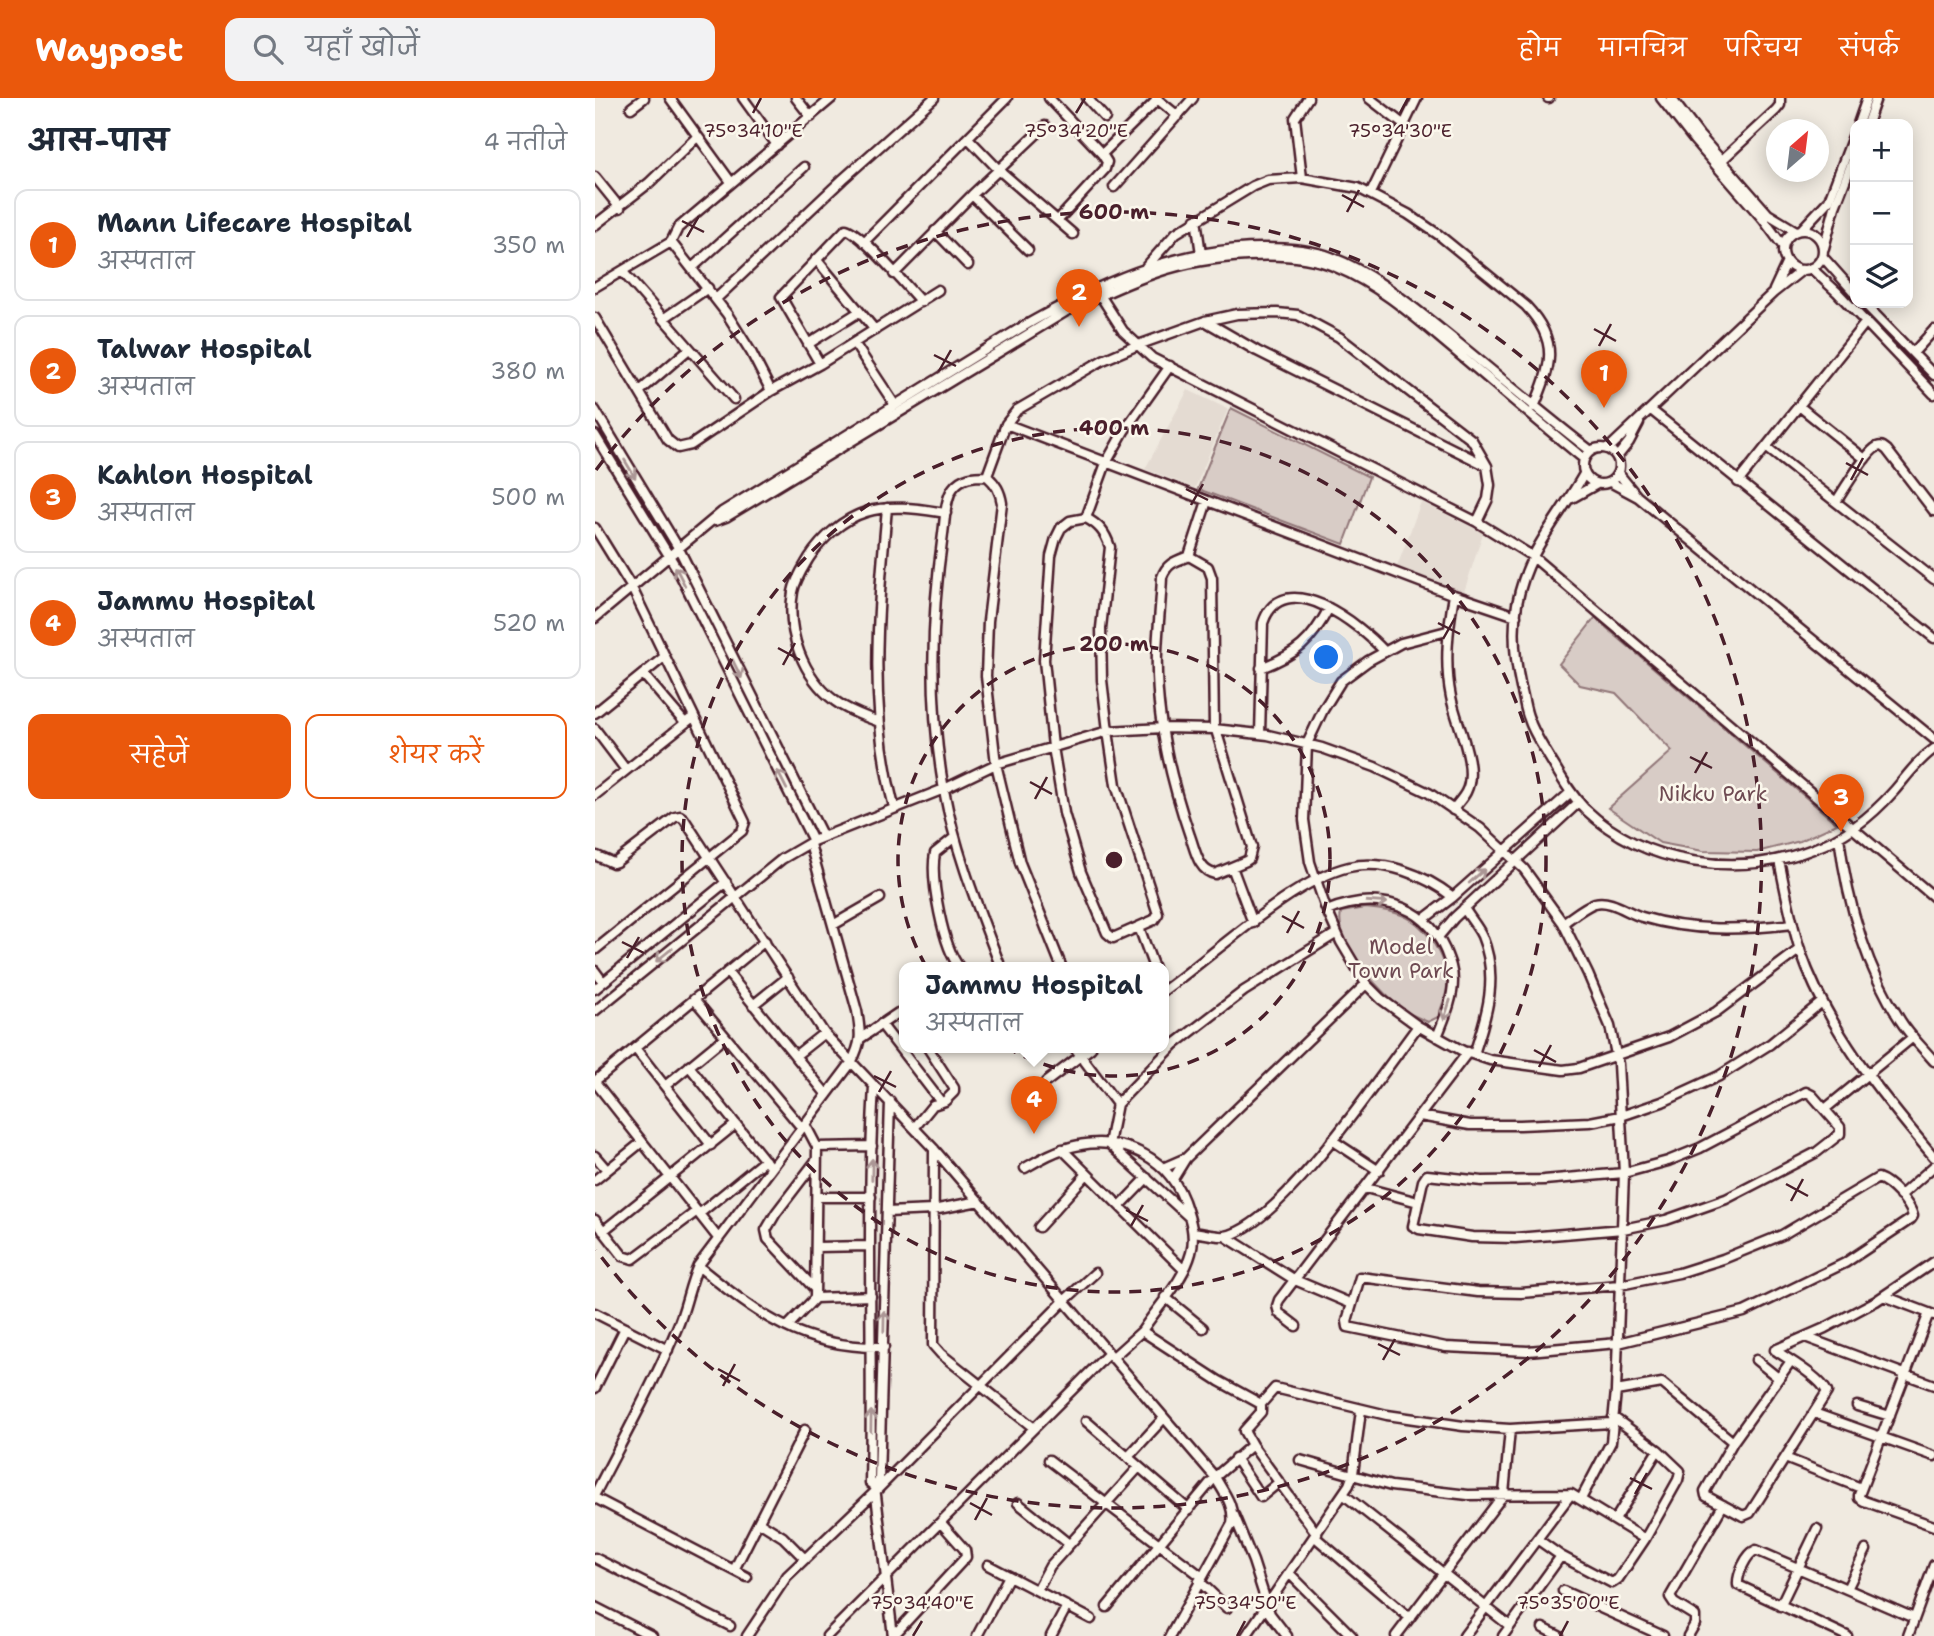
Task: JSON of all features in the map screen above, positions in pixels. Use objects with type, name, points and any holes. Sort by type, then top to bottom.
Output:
[{"type":"street","points":[[631,108],[643,98]]},
{"type":"street","points":[[670,98],[730,182]]},
{"type":"street","points":[[743,98],[777,145]]},
{"type":"street","points":[[796,98],[811,117]]},
{"type":"street","points":[[595,287],[671,242],[678,228],[832,98]]},
{"type":"street","points":[[716,299],[843,179],[934,98]]},
{"type":"street","points":[[864,242],[1007,98]]},
{"type":"street","points":[[1049,98],[1108,162],[1105,169],[1058,220]]},
{"type":"street","points":[[1087,98],[1105,118]]},
{"type":"street","points":[[1114,187],[1192,98]]},
{"type":"street","points":[[1302,178],[1295,118],[1308,98]]},
{"type":"street","points":[[1369,98],[1404,125]]},
{"type":"street","points":[[1371,193],[1417,98]]},
{"type":"street","points":[[1661,98],[1763,219],[1783,246],[1787,262],[1793,267],[1807,269],[1866,322],[1934,394]]},
{"type":"street","points":[[1671,98],[1768,214],[1799,230],[1815,233],[1821,240],[1823,252],[1850,287]]},
{"type":"street","points":[[1721,161],[1776,110],[1780,105],[1780,98]]},
{"type":"street","points":[[1860,119],[1867,98]]},
{"type":"street","points":[[1869,119],[1876,98]]},
{"type":"street","points":[[1102,154],[1157,99],[1178,116]]},
{"type":"street","points":[[894,274],[1045,126]]},
{"type":"street","points":[[595,225],[649,183],[697,136]]},
{"type":"street","points":[[968,138],[999,170],[1073,234]]},
{"type":"street","points":[[1783,246],[1787,238],[1799,230],[1829,200],[1850,144]]},
{"type":"street","points":[[692,268],[804,167]]},
{"type":"street","points":[[1608,449],[1773,293],[1807,269],[1823,252],[1835,207],[1850,168]]},
{"type":"street","points":[[595,177],[620,208]]},
{"type":"street","points":[[1146,268],[1176,233],[1196,219],[1268,180],[1302,178],[1341,184],[1371,193],[1439,236],[1526,306],[1538,319],[1546,331],[1549,362],[1547,375],[1534,408]]},
{"type":"street","points":[[972,195],[1028,250]]},
{"type":"street","points":[[1196,219],[1201,254]]},
{"type":"street","points":[[820,364],[781,297],[846,229],[864,242],[921,302]]},
{"type":"street","points":[[935,231],[968,265]]},
{"type":"street","points":[[671,242],[716,299],[751,352],[771,391]]},
{"type":"street","points":[[595,618],[722,512],[1059,306],[1146,268],[1201,254],[1237,248],[1285,248],[1330,256],[1369,276],[1402,299],[1534,408],[1591,450]]},
{"type":"street","points":[[712,522],[726,517],[1065,312],[1161,271],[1257,255],[1308,259],[1335,266],[1367,282],[1406,310],[1584,459]]},
{"type":"street","points":[[816,259],[875,330]]},
{"type":"street","points":[[1773,293],[1787,262]]},
{"type":"street","points":[[622,271],[734,399]]},
{"type":"street","points":[[663,319],[708,288]]},
{"type":"street","points":[[595,318],[669,440],[678,448],[691,445],[771,391],[820,364],[938,290]]},
{"type":"street","points":[[1100,295],[1123,331],[1152,358],[1477,522],[1532,556],[1934,897]]},
{"type":"street","points":[[1869,308],[1934,375]]},
{"type":"street","points":[[809,344],[859,312]]},
{"type":"street","points":[[987,476],[1006,424],[1017,410],[1103,360],[1205,321],[1237,314],[1277,313],[1298,315],[1339,337],[1472,440],[1487,466],[1489,492],[1477,522]]},
{"type":"street","points":[[1205,321],[1257,351],[1487,466]]},
{"type":"street","points":[[1738,482],[1866,322]]},
{"type":"street","points":[[1913,353],[1934,330]]},
{"type":"street","points":[[1884,341],[1892,332]]},
{"type":"street","points":[[854,343],[895,405]]},
{"type":"street","points":[[640,391],[688,349]]},
{"type":"street","points":[[1086,518],[1106,463],[1124,431],[1170,366]]},
{"type":"street","points":[[1799,406],[1865,459]]},
{"type":"street","points":[[595,410],[679,550],[823,837]]},
{"type":"street","points":[[1651,410],[1934,638]]},
{"type":"street","points":[[1640,421],[1617,457],[1618,473],[1638,497],[1934,739]]},
{"type":"street","points":[[1006,424],[1454,595],[1516,616]]},
{"type":"street","points":[[595,435],[669,556],[811,842],[857,1011],[861,1038],[851,1063],[698,1266],[679,1324],[595,1493],[747,1577]]},
{"type":"street","points":[[1617,457],[1603,447],[1591,450],[1584,459],[1584,474],[1570,499],[1554,518],[1525,572],[1514,633],[1518,673],[1528,719],[1579,802],[1612,829],[1638,844],[1672,857],[1708,864],[1751,864],[1779,860],[1815,849],[1855,829],[1934,749]]},
{"type":"street","points":[[1766,447],[1934,579]]},
{"type":"street","points":[[1836,502],[1865,459],[1877,447],[1887,450],[1934,511]]},
{"type":"street","points":[[1610,482],[1618,473]]},
{"type":"street","points":[[1584,474],[1597,484]]},
{"type":"street","points":[[987,476],[963,479],[952,489],[946,513],[934,619],[934,700],[944,789],[955,837],[999,962]]},
{"type":"street","points":[[987,476],[1000,491],[1002,503],[988,621],[986,676],[996,764],[1020,863],[1060,962]]},
{"type":"street","points":[[1570,499],[1597,484],[1610,482],[1638,497]]},
{"type":"street","points":[[1189,556],[1207,501]]},
{"type":"street","points":[[879,722],[851,711],[835,701],[806,668],[795,642],[793,590],[816,547],[849,519],[864,512],[904,507],[946,513]]},
{"type":"street","points":[[887,509],[878,610],[877,669],[884,768],[894,807]]},
{"type":"street","points":[[1086,518],[1099,525],[1110,547],[1101,628],[1102,680],[1108,731],[1116,785],[1157,911],[1154,920],[1112,938],[1107,933],[1081,872],[1065,813],[1053,747],[1044,660],[1051,556],[1061,528],[1070,522],[1086,518]]},
{"type":"street","points":[[595,528],[632,589],[745,822],[742,831],[595,950]]},
{"type":"street","points":[[1189,556],[1208,567],[1212,578],[1215,729],[1252,847],[1249,859],[1215,874],[1204,869],[1180,808],[1163,728],[1157,654],[1162,577],[1172,562],[1189,556]]},
{"type":"street","points":[[1453,810],[1467,791],[1470,778],[1466,749],[1450,697],[1446,656],[1447,631],[1454,595]]},
{"type":"street","points":[[1259,734],[1263,623],[1273,606],[1297,598],[1312,600],[1356,624],[1385,652]]},
{"type":"street","points":[[1261,667],[1287,658],[1301,648],[1319,628],[1329,608]]},
{"type":"street","points":[[1447,631],[1401,643],[1368,661],[1341,681],[1307,744],[1304,820],[1310,862],[1337,933],[1366,984],[1393,1010],[1437,1037],[1490,1060],[1563,1070],[1579,1068],[1669,1037],[1716,1012],[1800,949]]},
{"type":"street","points":[[595,713],[664,657]]},
{"type":"street","points":[[643,674],[685,723]]},
{"type":"street","points":[[595,795],[693,717]]},
{"type":"street","points":[[595,729],[626,771]]},
{"type":"street","points":[[595,1011],[782,859],[811,842],[944,789],[996,764],[1108,731],[1215,729],[1259,734],[1307,744],[1375,767],[1429,793],[1480,828],[1515,861],[1563,923],[1610,1026],[1616,1055],[1624,1173],[1616,1391],[1608,1450],[1581,1499]]},
{"type":"street","points":[[1424,919],[1453,897],[1571,792]]},
{"type":"street","points":[[1439,936],[1464,908],[1579,802]]},
{"type":"street","points":[[596,855],[616,862],[678,816],[684,819],[824,1033],[934,1149],[1215,1477],[1234,1513],[1253,1561],[1266,1605],[1275,1623],[1287,1636]]},
{"type":"street","points":[[955,837],[935,853],[935,890],[944,931],[955,962]]},
{"type":"street","points":[[1839,837],[1844,877],[1881,989],[1901,1022],[1934,1061]]},
{"type":"street","points":[[1779,860],[1800,949],[1830,1018],[1867,1075],[1934,1157]]},
{"type":"street","points":[[1169,987],[1253,923],[1316,880],[1348,867],[1369,865],[1422,876],[1453,897]]},
{"type":"street","points":[[1232,867],[1253,923]]},
{"type":"street","points":[[595,989],[726,882]]},
{"type":"street","points":[[833,925],[880,898]]},
{"type":"street","points":[[1327,911],[1343,904],[1384,901],[1424,919],[1439,936],[1451,963],[1453,979],[1452,995],[1437,1037]]},
{"type":"street","points":[[1563,923],[1595,903],[1607,903],[1640,916],[1712,930],[1793,925]]},
{"type":"street","points":[[1296,1326],[1279,1313],[1277,1306],[1420,1116],[1471,1053],[1490,1003],[1491,971],[1482,935],[1464,908]]},
{"type":"street","points":[[676,923],[686,937]]},
{"type":"street","points":[[1139,927],[1152,962]]},
{"type":"street","points":[[1169,1050],[1244,991],[1337,933]]},
{"type":"street","points":[[718,1238],[595,1082],[765,941]]},
{"type":"street","points":[[595,971],[603,982]]},
{"type":"street","points":[[727,972],[827,1095]]},
{"type":"street","points":[[753,1004],[788,977]]},
{"type":"street","points":[[1173,1179],[1186,1158],[1366,984]]},
{"type":"street","points":[[694,999],[803,1126],[817,1147],[815,1298]]},
{"type":"street","points":[[1420,1116],[1470,1125],[1590,1122],[1621,1116],[1663,1102],[1719,1076],[1770,1044],[1822,1002]]},
{"type":"street","points":[[861,1038],[899,1013]]},
{"type":"street","points":[[881,1024],[899,1047]]},
{"type":"street","points":[[1225,1236],[1250,1225],[1281,1200],[1332,1140],[1418,1026]]},
{"type":"street","points":[[795,1056],[824,1033]]},
{"type":"street","points":[[665,1086],[725,1037]]},
{"type":"street","points":[[1825,1109],[1913,1037]]},
{"type":"street","points":[[635,1048],[711,1145]]},
{"type":"street","points":[[903,1053],[941,1102]]},
{"type":"street","points":[[915,1128],[933,1105],[952,1095],[954,1088],[931,1053]]},
{"type":"street","points":[[1079,1053],[1117,1104]]},
{"type":"street","points":[[1046,1082],[1085,1053]]},
{"type":"street","points":[[1108,1144],[1117,1104],[1166,1053]]},
{"type":"street","points":[[689,1066],[771,1168]]},
{"type":"street","points":[[874,1086],[870,1246],[870,1483],[875,1489]]},
{"type":"street","points":[[1802,1093],[1812,1095],[1825,1109],[1840,1127],[1840,1134],[1817,1152],[1725,1199],[1666,1220],[1623,1229],[1515,1238],[1472,1237],[1415,1228],[1412,1223],[1427,1175],[1482,1181],[1544,1180],[1624,1173],[1668,1161],[1700,1148],[1802,1093]]},
{"type":"street","points":[[890,1101],[879,1480],[875,1489],[893,1636]]},
{"type":"street","points":[[603,1231],[736,1124]]},
{"type":"street","points":[[1332,1140],[1379,1171]]},
{"type":"street","points":[[595,1180],[642,1142]]},
{"type":"street","points":[[1108,1144],[1189,1217]]},
{"type":"street","points":[[827,1636],[1034,1428],[1110,1356],[1142,1331],[1184,1270],[1191,1253],[1193,1232],[1189,1217],[1173,1179],[1149,1156],[1127,1146],[1079,1145],[1062,1149],[1025,1168]]},
{"type":"street","points":[[817,1147],[872,1146]]},
{"type":"street","points":[[934,1149],[933,1345],[1034,1428]]},
{"type":"street","points":[[1062,1149],[1184,1270]]},
{"type":"street","points":[[595,1156],[607,1170]]},
{"type":"street","points":[[1163,1168],[1186,1158]]},
{"type":"street","points":[[595,1220],[623,1256],[633,1259],[698,1213],[765,1160]]},
{"type":"street","points":[[814,1288],[768,1239],[766,1230],[815,1162]]},
{"type":"street","points":[[1900,1196],[1934,1166]]},
{"type":"street","points":[[1039,1227],[1087,1174]]},
{"type":"street","points":[[1120,1206],[1147,1178]]},
{"type":"street","points":[[1878,1178],[1886,1182],[1912,1209],[1911,1219],[1845,1263],[1744,1312],[1618,1343],[1528,1351],[1446,1347],[1352,1329],[1347,1324],[1358,1279],[1363,1276],[1478,1292],[1521,1293],[1620,1285],[1679,1273],[1782,1235],[1878,1178]]},
{"type":"street","points":[[1366,1188],[1418,1202]]},
{"type":"street","points":[[817,1197],[871,1197]]},
{"type":"street","points":[[887,1212],[933,1210],[979,1201]]},
{"type":"street","points":[[1193,1232],[1225,1236],[1295,1280],[1352,1304]]},
{"type":"street","points":[[816,1247],[870,1246]]},
{"type":"street","points":[[1791,1361],[1733,1442],[1705,1491],[1706,1496],[1746,1517],[1827,1392],[1826,1388],[1791,1361],[1775,1350],[1884,1296],[1934,1262]]},
{"type":"street","points":[[698,1266],[747,1306],[812,1338],[871,1347],[884,1346]]},
{"type":"street","points":[[747,1636],[775,1591],[805,1559],[1095,1273]]},
{"type":"street","points":[[787,1327],[815,1298],[871,1296]]},
{"type":"street","points":[[1884,1296],[1931,1314],[1859,1498],[1934,1526]]},
{"type":"street","points":[[1165,1297],[1203,1328]]},
{"type":"street","points":[[595,1313],[667,1350]]},
{"type":"street","points":[[595,1388],[625,1328]]},
{"type":"street","points":[[1142,1331],[1219,1381],[1261,1404]]},
{"type":"street","points":[[1805,1337],[1934,1385]]},
{"type":"street","points":[[1756,1360],[1777,1377]]},
{"type":"street","points":[[1616,1391],[1662,1383],[1733,1442]]},
{"type":"street","points":[[1410,1618],[1316,1536],[1252,1445],[1244,1431],[1261,1412],[1261,1404],[1275,1388],[1361,1410],[1463,1426],[1510,1429],[1612,1420],[1658,1450],[1678,1468],[1681,1475],[1645,1539],[1618,1579],[1612,1583],[1561,1556],[1537,1539]]},
{"type":"street","points":[[1857,1406],[1890,1416]]},
{"type":"street","points":[[1246,1636],[1343,1494],[1353,1474],[1361,1410]]},
{"type":"street","points":[[1814,1413],[1934,1456]]},
{"type":"street","points":[[1128,1457],[1164,1418]]},
{"type":"street","points":[[1087,1421],[1189,1510]]},
{"type":"street","points":[[1396,1636],[1504,1494],[1510,1429]]},
{"type":"street","points":[[734,1570],[805,1430]]},
{"type":"street","points":[[1107,1607],[1215,1477],[1252,1445]]},
{"type":"street","points":[[1615,1520],[1658,1450]]},
{"type":"street","points":[[1234,1458],[1261,1497],[1278,1483]]},
{"type":"street","points":[[1785,1458],[1861,1488]]},
{"type":"street","points":[[1049,1460],[1200,1578],[1227,1608]]},
{"type":"street","points":[[1300,1460],[1391,1486],[1468,1495],[1571,1494],[1645,1539]]},
{"type":"street","points":[[1037,1590],[1050,1566],[1139,1467]]},
{"type":"street","points":[[1343,1494],[1510,1626]]},
{"type":"street","points":[[1464,1636],[1571,1494]]},
{"type":"street","points":[[1018,1503],[1069,1544]]},
{"type":"street","points":[[1688,1636],[1695,1624],[1695,1616],[1671,1597],[1723,1505]]},
{"type":"street","points":[[1170,1636],[1232,1524],[1234,1513]]},
{"type":"street","points":[[759,1522],[783,1537],[805,1559]]},
{"type":"street","points":[[893,1636],[966,1557],[965,1550],[941,1523]]},
{"type":"street","points":[[1780,1606],[1817,1530]]},
{"type":"street","points":[[1847,1636],[1738,1586],[1738,1578],[1753,1550],[1914,1618]]},
{"type":"street","points":[[1847,1589],[1866,1550]]},
{"type":"street","points":[[1503,1636],[1561,1556]]},
{"type":"street","points":[[595,1558],[730,1626]]},
{"type":"street","points":[[988,1565],[1091,1619]]},
{"type":"street","points":[[1907,1636],[1934,1565]]},
{"type":"street","points":[[1289,1573],[1352,1636]]},
{"type":"street","points":[[977,1636],[1009,1576]]},
{"type":"street","points":[[1563,1591],[1663,1636]]},
{"type":"street","points":[[1051,1636],[1067,1606]]},
{"type":"street","points":[[595,1608],[651,1636]]},
{"type":"street","points":[[1543,1628],[1559,1636]]},
{"type":"shaded area","points":[[1188,390],[1228,409],[1195,488],[1145,469]]},
{"type":"shaded area","points":[[1421,502],[1483,533],[1464,592],[1397,567]]},
{"type":"green space","points":[[1231,408],[1369,477],[1344,544],[1198,489]]},
{"type":"green space","name":"Nikku Park","points":[[1595,618],[1837,824],[1800,841],[1757,852],[1703,851],[1660,843],[1608,808],[1672,751],[1616,693],[1580,685],[1559,664]]},
{"type":"green space","name":"Model Town Park","points":[[1365,908],[1388,911],[1407,918],[1416,923],[1430,938],[1447,976],[1446,994],[1438,1017],[1428,1022],[1408,1013],[1386,995],[1363,968],[1345,939],[1341,912]]},
{"type":"place","name":"Talwar Hospital","points":[[1079,327]]},
{"type":"place","name":"Mann Lifecare Hospital","points":[[1604,408]]},
{"type":"place","name":"Kahlon Hospital","points":[[1841,832]]},
{"type":"place","name":"Jammu Hospital","points":[[1034,1134]]}]
